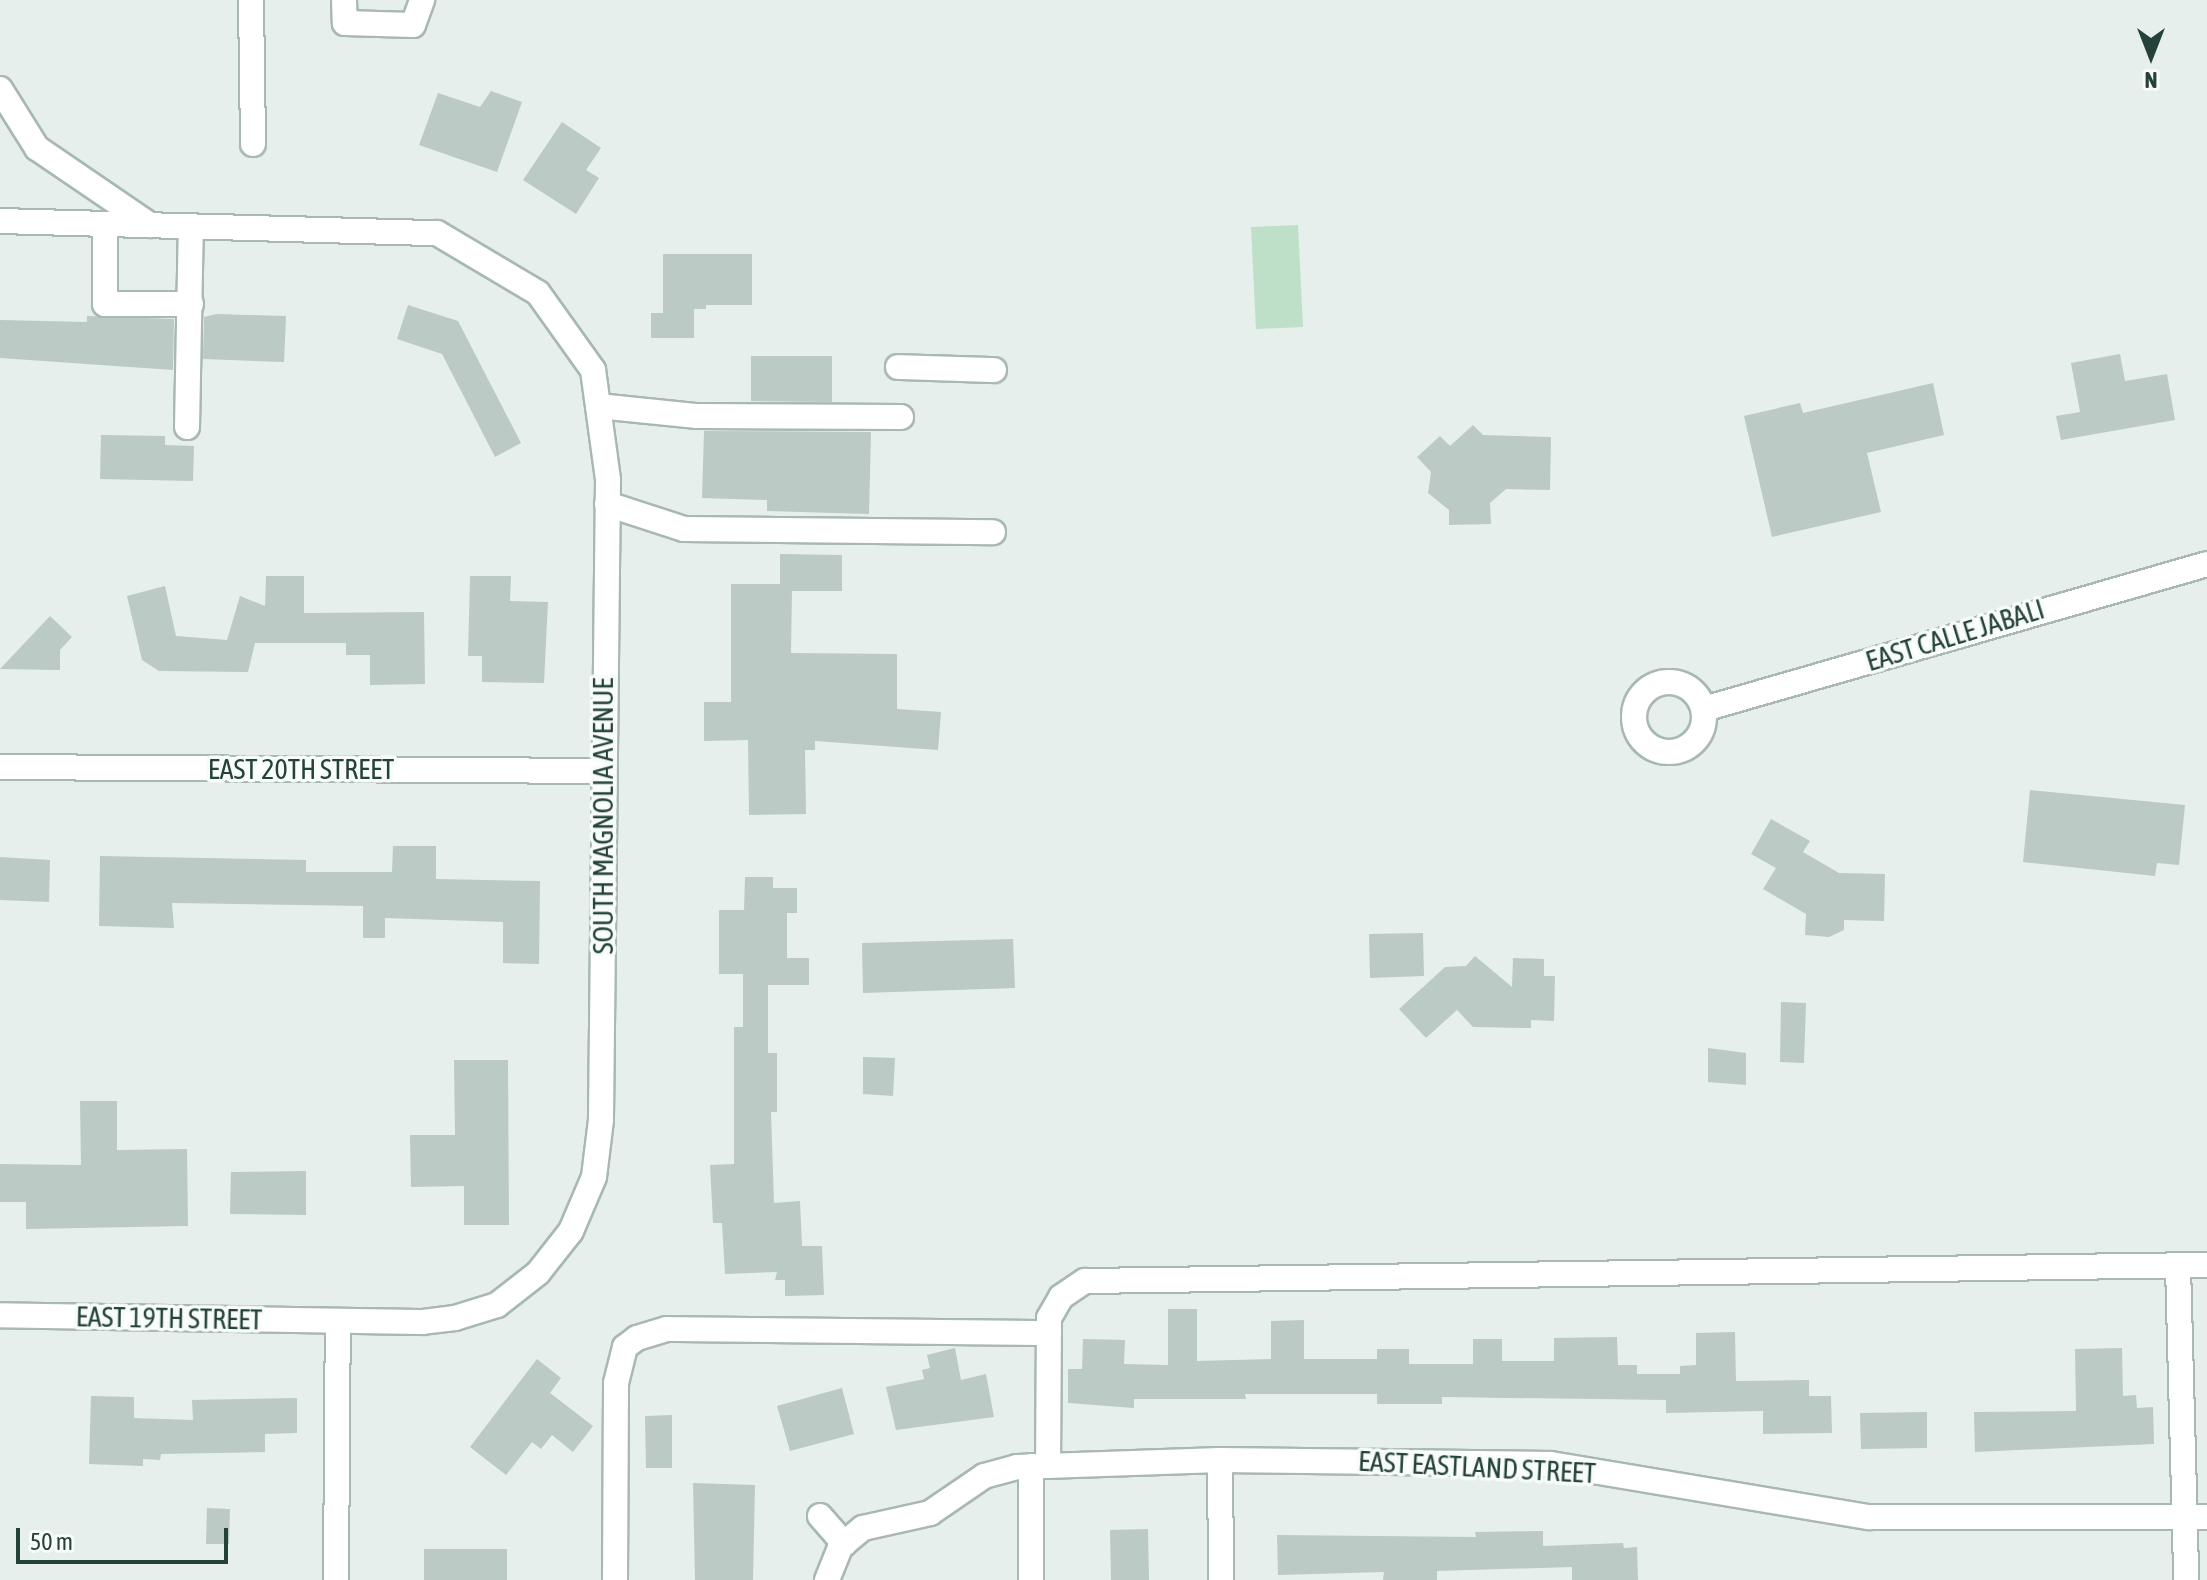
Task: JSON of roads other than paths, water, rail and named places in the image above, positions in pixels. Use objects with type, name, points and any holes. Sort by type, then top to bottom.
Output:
[{"type":"street","points":[[251,0],[253,144]]},
{"type":"street","points":[[344,0],[345,23],[413,25],[422,0]]},
{"type":"street","points":[[0,89],[37,148],[150,225]]},
{"type":"street","name":"SOUTH MAGNOLIA AVENUE","points":[[0,221],[437,233],[538,293],[593,370],[607,504],[601,1120],[594,1177],[571,1231],[538,1273],[497,1305],[423,1322],[338,1321]]},
{"type":"street","points":[[105,224],[105,304],[191,304]]},
{"type":"street","points":[[187,427],[191,226]]},
{"type":"street","points":[[898,367],[994,370]]},
{"type":"street","points":[[598,406],[697,416],[901,417]]},
{"type":"street","points":[[607,504],[684,529],[993,532]]},
{"type":"street","name":"EAST CALLE JABALI","points":[[1704,709],[2207,564]]},
{"type":"street","name":"EAST 20TH STREET","points":[[0,767],[603,771]]},
{"type":"street","points":[[2178,1265],[2196,1517],[2186,1580]]},
{"type":"street","points":[[1031,1580],[1053,1306],[1071,1287],[1085,1281],[2207,1265]]},
{"type":"street","name":"EAST 19TH STREET","points":[[0,1315],[338,1321]]},
{"type":"street","points":[[336,1580],[338,1321]]},
{"type":"street","points":[[615,1580],[616,1383],[625,1347],[637,1338],[667,1329],[1049,1333]]},
{"type":"street","points":[[1220,1460],[1221,1580]]},
{"type":"street","name":"EAST EASTLAND STREET","points":[[850,1539],[878,1523],[930,1513],[984,1476],[1040,1466],[1220,1460],[1551,1464],[1869,1517],[2196,1517]]},
{"type":"street","points":[[820,1516],[850,1539],[829,1564],[827,1580]]}]
